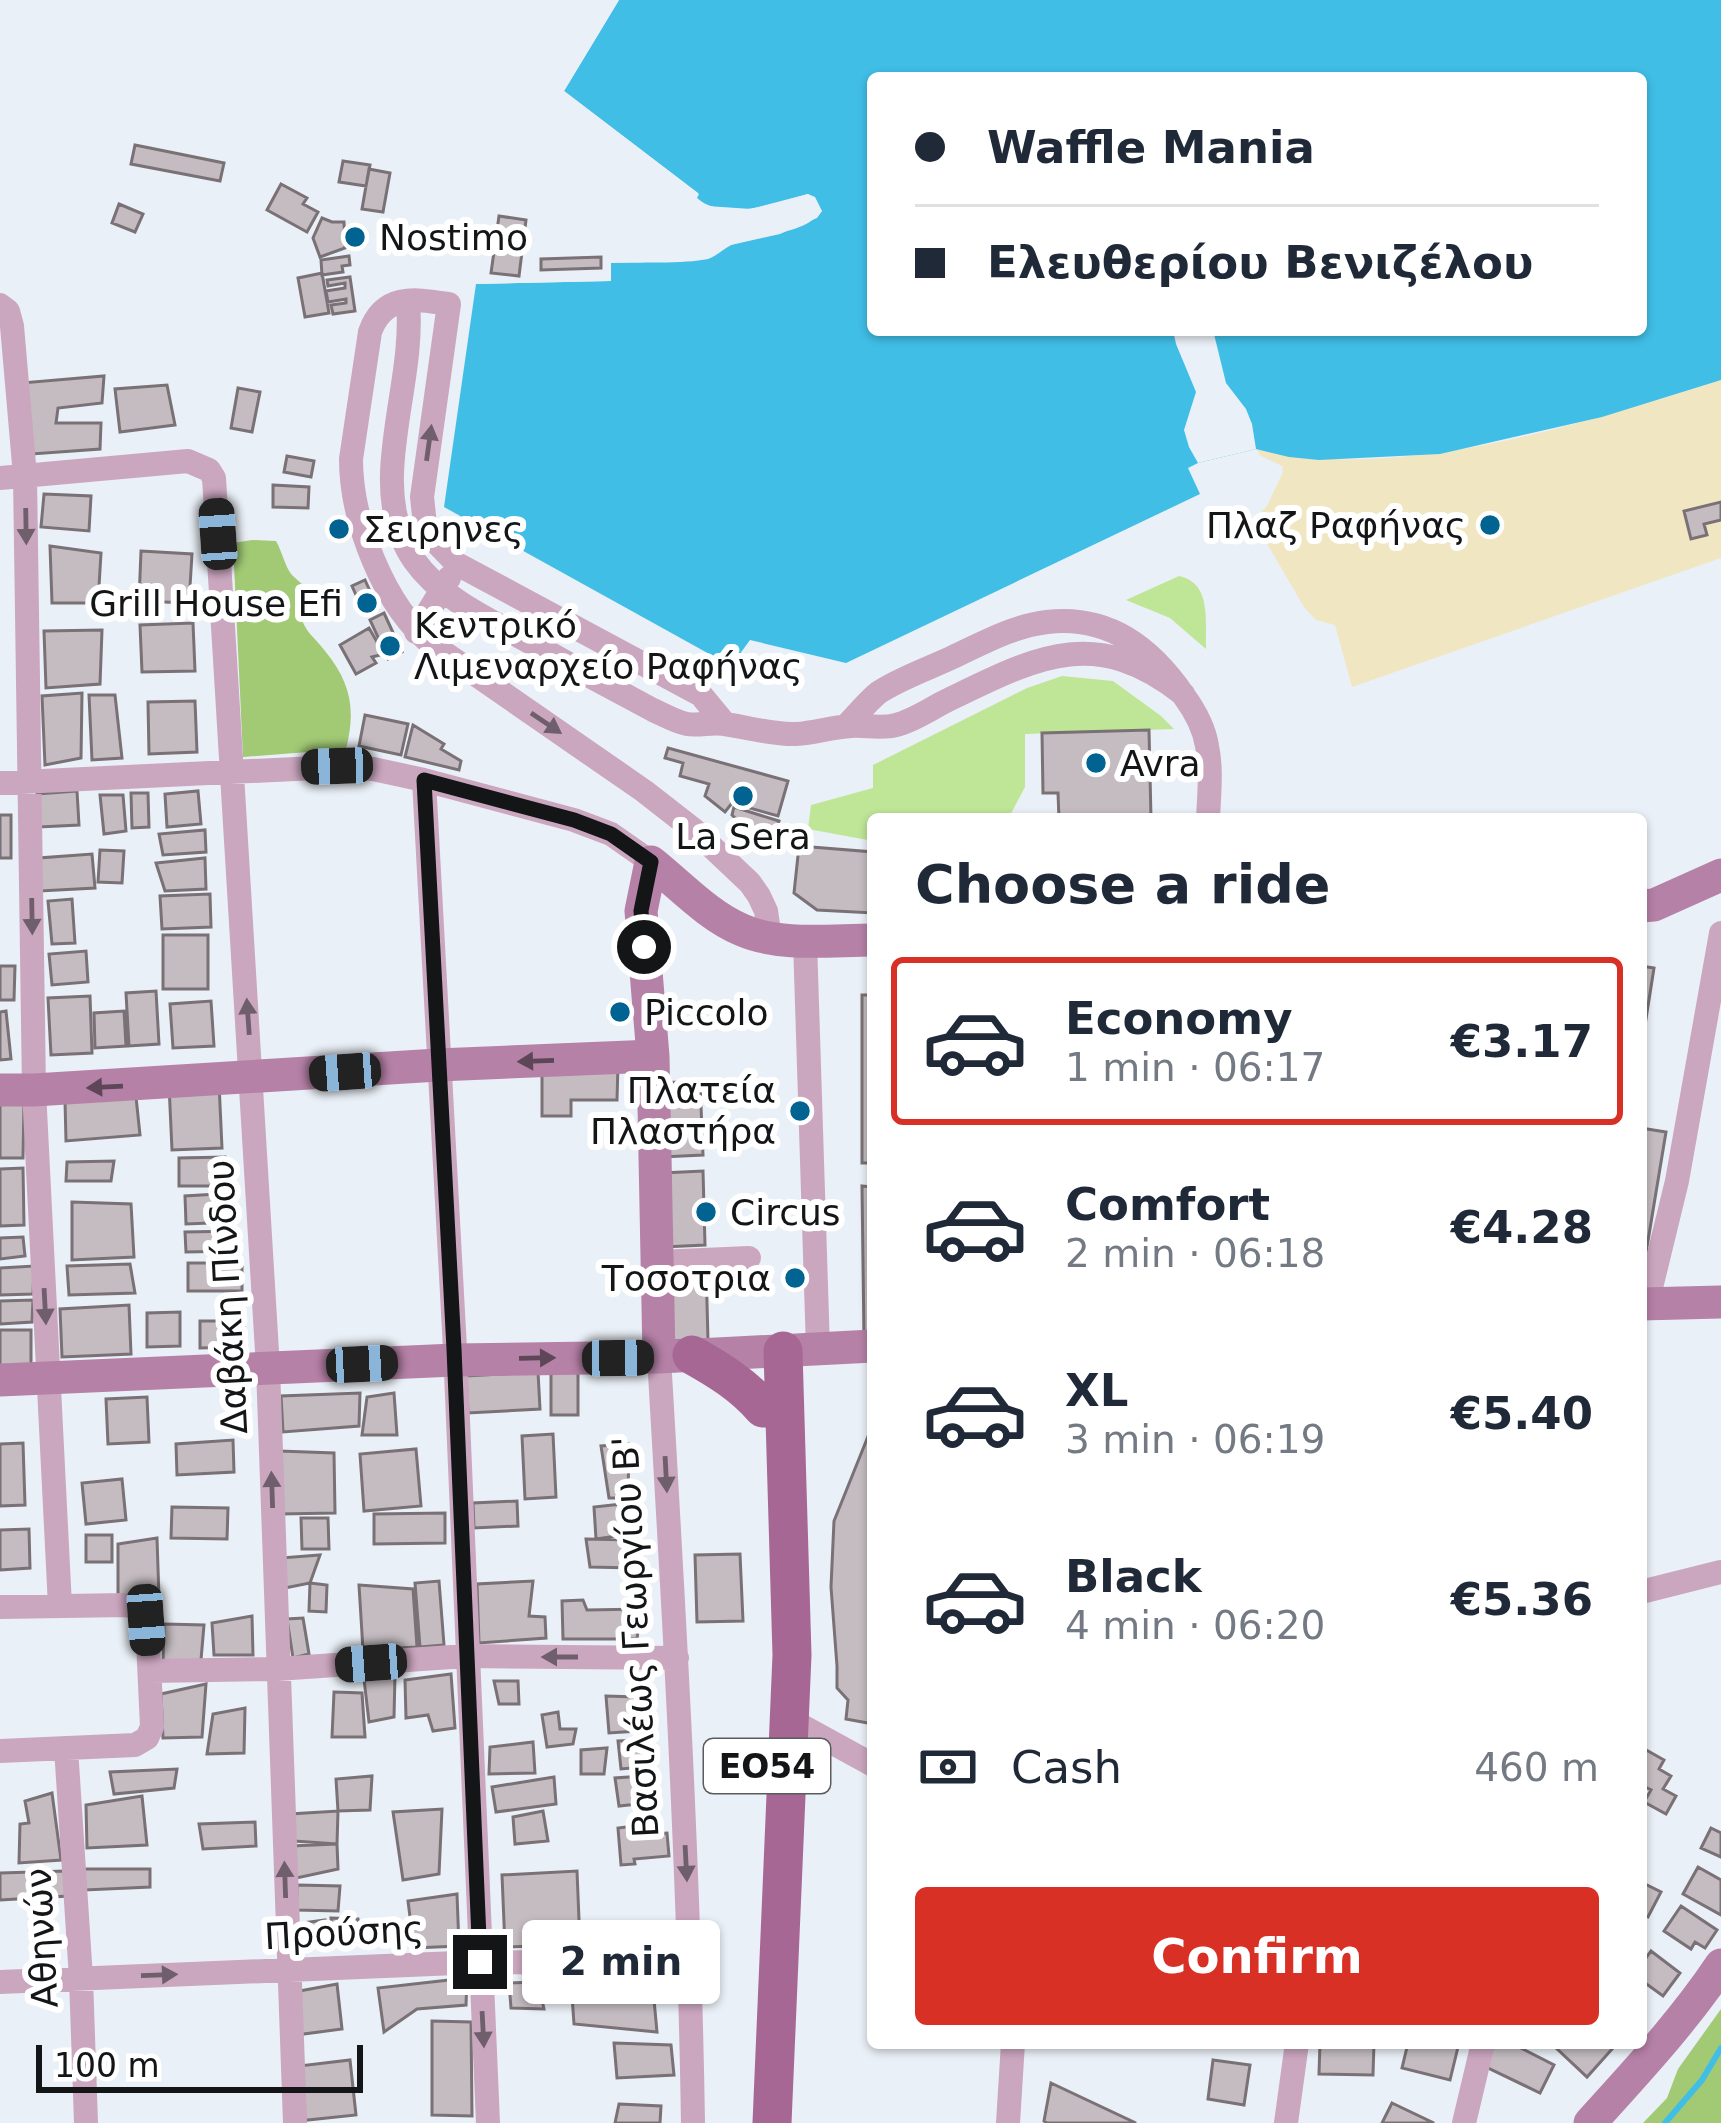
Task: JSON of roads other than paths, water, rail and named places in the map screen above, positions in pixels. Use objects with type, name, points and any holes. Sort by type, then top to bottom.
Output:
[{"type":"main road","name":"ΕΟ54","points":[[752,2123],[769,1715],[763,1408],[787,1351]]},
{"type":"main road","name":"ΕΟ54","points":[[772,2123],[791,1720],[787,1351]]},
{"type":"main road","points":[[676,1356],[722,1372],[763,1408]]},
{"type":"street","points":[[407,301],[408,351],[392,465],[394,511],[406,546],[442,590],[653,710],[686,724],[725,724],[768,734],[896,726],[1014,668],[1064,654],[1090,653],[1128,661],[1183,694]]},
{"type":"street","points":[[725,724],[701,695],[458,564],[438,547],[422,511],[449,304],[407,301],[388,307],[370,332],[351,475],[373,556],[394,602],[416,632],[694,830],[750,883],[766,910],[770,938]]},
{"type":"street","points":[[6,315],[30,781],[34,1090],[60,1606]]},
{"type":"street","name":"Δαβάκη Πίνδου","points":[[13,477],[188,461],[209,470],[215,487],[268,1368],[295,2123]]},
{"type":"street","points":[[416,632],[458,564]]},
{"type":"street","points":[[846,726],[879,692],[998,636],[1049,622],[1089,625],[1127,638],[1149,653],[1193,708],[1207,743],[1208,813]]},
{"type":"street","points":[[0,783],[337,766],[373,769],[574,820],[611,834],[742,931],[770,938],[867,940]]},
{"type":"street","points":[[424,780],[488,2123]]},
{"type":"street","name":"Βασιλέως Γεωργίου Β'","points":[[651,862],[641,911],[653,1056],[657,1262],[676,1356],[677,1658],[693,2123]]},
{"type":"street","points":[[1647,906],[1721,875]]},
{"type":"street","points":[[1647,888],[1682,892]]},
{"type":"street","points":[[1647,1293],[1677,1181],[1721,933]]},
{"type":"street","points":[[787,1351],[806,940]]},
{"type":"street","points":[[0,1090],[653,1056]]},
{"type":"street","points":[[657,1262],[749,1258]]},
{"type":"street","points":[[1647,1304],[1721,1302]]},
{"type":"street","points":[[0,1380],[867,1346]]},
{"type":"street","points":[[1647,1590],[1721,1572]]},
{"type":"street","points":[[0,1607],[127,1605],[138,1610],[146,1620],[152,1727],[147,1738],[135,1745],[0,1750]]},
{"type":"street","points":[[150,1671],[277,1669],[466,1656],[677,1658]]},
{"type":"street","points":[[791,1720],[867,1762]]},
{"type":"street","name":"Αθηνών","points":[[66,1748],[86,2123]]},
{"type":"street","name":"Προύσης","points":[[0,1982],[480,1962],[690,1963]]},
{"type":"street","points":[[1590,2123],[1653,2054],[1721,1965]]},
{"type":"street","points":[[1008,2123],[1013,2049]]},
{"type":"street","points":[[1286,2123],[1296,2049]]},
{"type":"street","points":[[1464,2123],[1482,2049]]},
{"type":"water","points":[[619,0],[1721,0],[1721,380],[1602,417],[1440,454],[1319,460],[1256,449],[1198,463],[1188,468],[1200,494],[846,663],[750,640],[731,666],[444,507],[476,284],[610,281],[610,263],[708,259],[744,240],[792,230],[822,211],[808,194],[736,210],[708,205],[696,198],[698,193],[564,91]]},
{"type":"waterway","points":[[1665,2123],[1702,2080],[1721,2048]]},
{"type":"place","name":"Nostimo","points":[[355,237]]},
{"type":"place","name":"Πλαζ Ραφήνας","points":[[1490,525]]},
{"type":"place","name":"Σειρηνες","points":[[339,529]]},
{"type":"place","name":"Grill House Efi","points":[[367,603]]},
{"type":"place","name":"Κεντρικό Λιμεναρχείο Ραφήνας","points":[[390,646]]},
{"type":"place","name":"Avra","points":[[1096,763]]},
{"type":"place","name":"La Sera","points":[[743,796]]},
{"type":"place","name":"Piccolo","points":[[620,1012]]},
{"type":"place","name":"Πλατεία Πλαστήρα","points":[[800,1111]]},
{"type":"place","name":"Circus","points":[[706,1212]]},
{"type":"place","name":"Τοσοτρια","points":[[795,1278]]}]
